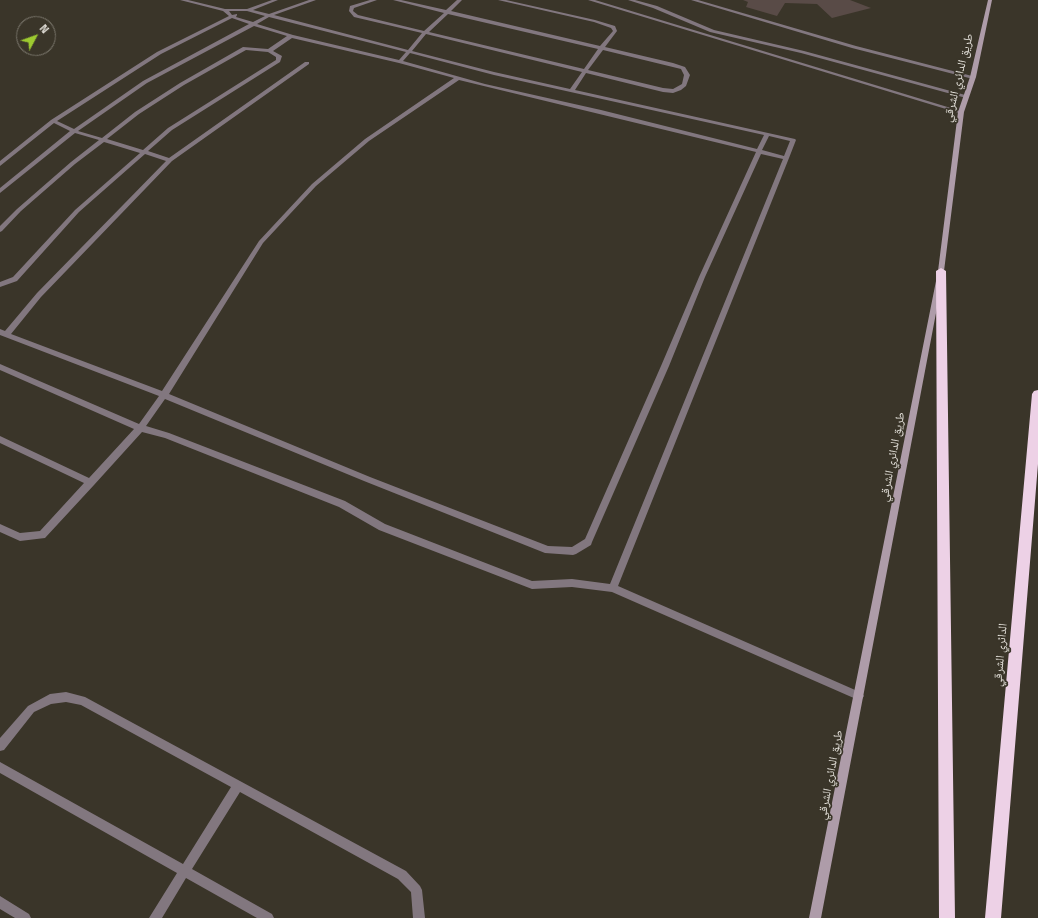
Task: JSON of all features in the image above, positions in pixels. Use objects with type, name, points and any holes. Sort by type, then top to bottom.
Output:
[{"type":"highway","points":[[941,271],[947,918]]},
{"type":"highway","name":"الدائري الشرقي","points":[[993,918],[1038,394]]},
{"type":"main road","name":"طريق الدائري الشرقي","points":[[815,918],[941,271],[961,112],[973,77],[990,0]]},
{"type":"lane","points":[[182,0],[225,10],[248,10],[410,50],[489,79],[601,112],[786,158]]},
{"type":"lane","points":[[0,164],[53,121],[159,53],[232,17],[276,0]]},
{"type":"lane","points":[[0,191],[74,131],[145,82],[268,16],[314,0]]},
{"type":"lane","points":[[375,0],[352,7],[351,11],[356,16],[668,91],[673,91],[684,85],[687,75],[683,68],[602,47],[395,0]]},
{"type":"lane","points":[[400,62],[425,33],[460,0]]},
{"type":"lane","points":[[500,0],[595,21],[613,27],[615,31],[572,90]]},
{"type":"lane","points":[[590,0],[961,112]]},
{"type":"lane","points":[[630,0],[655,7],[712,31],[802,52],[966,96]]},
{"type":"lane","points":[[694,0],[854,47],[973,77]]},
{"type":"lane","points":[[225,10],[232,17],[291,36],[383,57],[458,78],[489,79],[572,90],[606,99],[793,140],[613,588]]},
{"type":"lane","points":[[269,51],[291,36]]},
{"type":"lane","points":[[383,57],[393,47]]},
{"type":"lane","points":[[0,230],[19,210],[102,140],[137,113],[215,64],[245,48],[269,51],[279,56],[278,60],[170,129],[142,152],[77,211],[16,279],[0,285]]},
{"type":"lane","points":[[307,63],[170,160],[3,333],[164,395],[360,476],[548,550],[573,552],[588,542],[665,366],[702,276],[768,134]]},
{"type":"lane","points":[[0,528],[20,537],[42,534],[91,483],[140,428],[164,395],[261,242],[314,185],[367,140],[458,78]]},
{"type":"lane","points":[[601,112],[606,99]]},
{"type":"lane","points":[[632,120],[640,106]]},
{"type":"lane","points":[[53,121],[74,131],[170,160]]},
{"type":"lane","points":[[0,367],[140,428],[166,435],[342,504],[382,527],[532,585],[572,583],[613,588],[859,696]]},
{"type":"lane","points":[[0,439],[91,483]]},
{"type":"lane","points":[[0,746],[31,709],[50,699],[66,697],[82,700],[402,875],[416,890],[419,918]]},
{"type":"lane","points":[[0,766],[268,918]]},
{"type":"lane","points":[[155,918],[238,786]]},
{"type":"lane","points":[[0,902],[25,918]]},
{"type":"building","points":[[743,0],[850,0],[871,8],[832,18],[817,4],[785,3],[777,16],[746,7],[748,2]]}]
